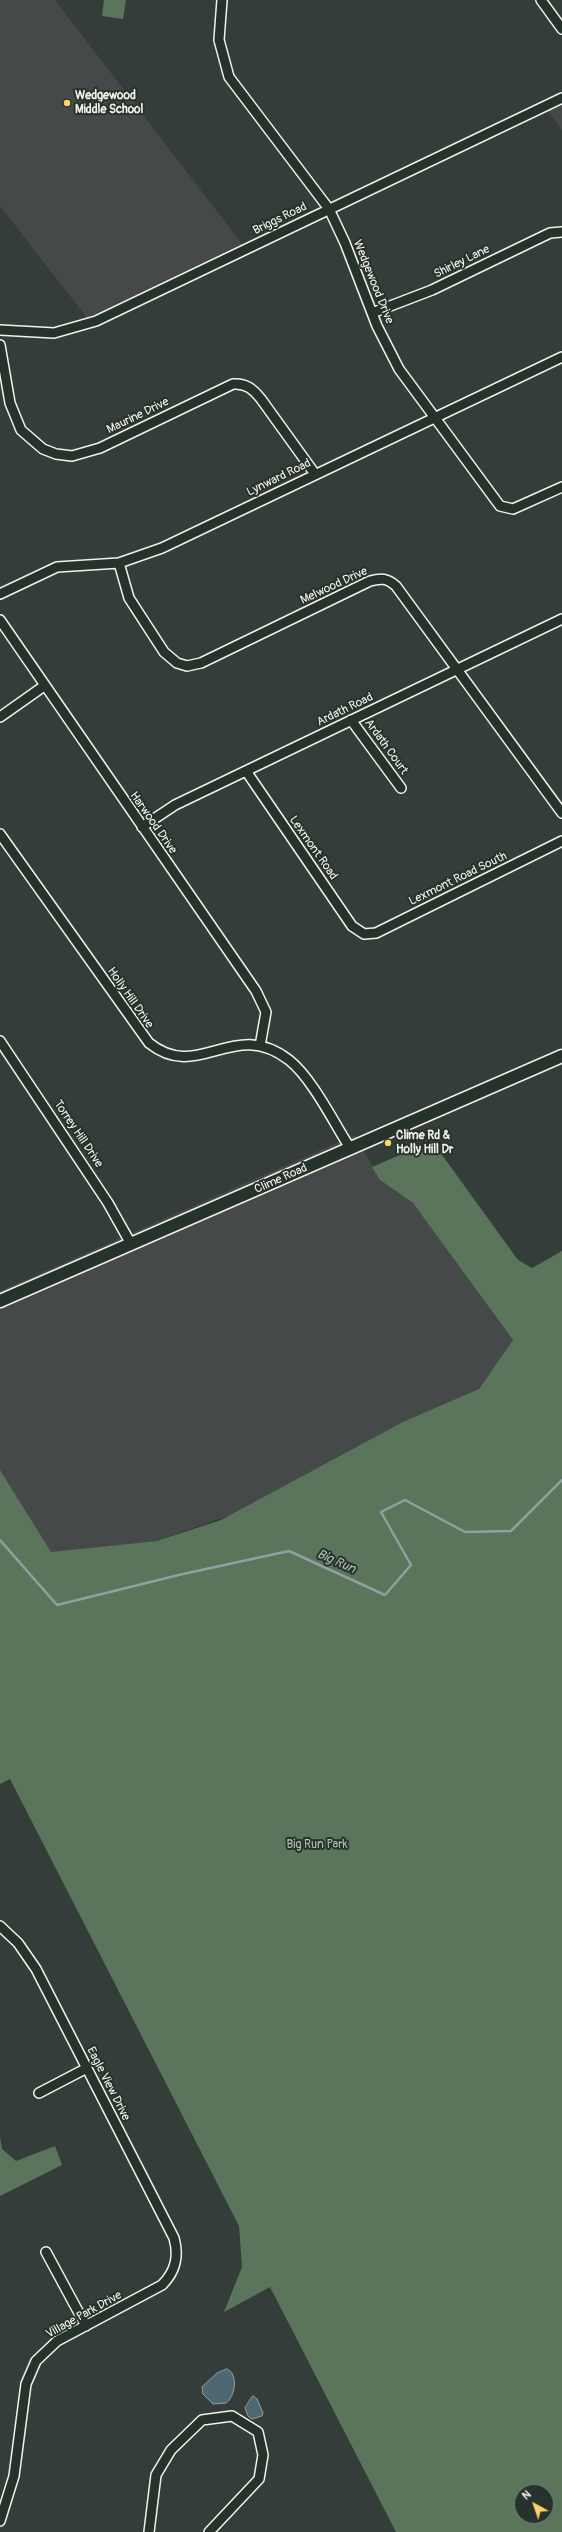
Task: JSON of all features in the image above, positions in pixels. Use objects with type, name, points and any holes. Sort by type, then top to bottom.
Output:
[{"type":"main road","name":"Clime Road","points":[[0,1301],[562,1056]]},
{"type":"street","name":"Wedgewood Drive","points":[[222,0],[219,40],[229,77],[329,209],[345,244],[372,313],[399,369],[433,418],[500,506],[513,509],[562,487]]},
{"type":"street","points":[[541,0],[562,29]]},
{"type":"street","name":"Briggs Road","points":[[0,330],[54,333],[84,325],[562,98]]},
{"type":"street","name":"Shirley Lane","points":[[372,313],[432,290],[550,233],[562,232]]},
{"type":"street","name":"Maurine Drive","points":[[0,345],[14,416],[21,430],[43,449],[56,454],[72,456],[100,448],[233,384],[242,383],[253,390],[261,399],[314,474]]},
{"type":"street","name":"Lynward Road","points":[[0,594],[57,567],[119,563],[162,548],[314,474],[562,357]]},
{"type":"street","name":"Melwood Drive","points":[[119,563],[129,598],[137,613],[164,652],[177,663],[188,666],[201,663],[380,578],[389,580],[396,586],[562,813]]},
{"type":"street","name":"Ardath Road","points":[[142,826],[175,806],[246,771],[562,619]]},
{"type":"street","name":"Harwood Drive","points":[[0,620],[44,686],[256,991],[266,1012],[260,1046]]},
{"type":"street","points":[[0,717],[44,686]]},
{"type":"street","name":"Ardath Court","points":[[351,720],[401,788]]},
{"type":"street","name":"Lexmont Road","points":[[246,771],[352,926],[364,934]]},
{"type":"street","name":"Holly Hill Drive","points":[[0,834],[149,1043],[168,1055],[181,1058],[241,1044],[260,1046],[280,1054],[300,1070],[350,1148]]},
{"type":"street","name":"Lexmont Road South","points":[[364,934],[376,933],[562,841]]},
{"type":"street","name":"Torrey Hill Drive","points":[[0,1041],[104,1196],[131,1244]]},
{"type":"street","name":"Eagle View Drive","points":[[0,1926],[28,1955],[174,2238],[177,2250],[176,2262]]},
{"type":"street","points":[[39,2093],[86,2068]]},
{"type":"street","points":[[46,2252],[86,2326]]},
{"type":"street","name":"Village Park Drive","points":[[0,2520],[14,2476],[23,2398],[30,2372],[40,2357],[57,2341],[155,2290],[169,2278],[176,2262]]},
{"type":"street","points":[[150,2532],[156,2475],[171,2450],[202,2420],[232,2416],[258,2432],[264,2455],[259,2479],[208,2532]]},
{"type":"shaded area","name":"Wedgewood Middle School","points":[[0,0],[55,0],[242,244],[87,318],[0,206]]},
{"type":"shaded area","points":[[562,103],[562,130],[547,110]]},
{"type":"shaded area","points":[[355,1135],[380,1180],[413,1203],[513,1340],[444,1439],[157,1541],[51,1553],[0,1470],[0,1291]]},
{"type":"green space","points":[[104,0],[126,0],[123,19],[102,16]]},
{"type":"green space","name":"Big Run Park","points":[[432,1141],[518,1260],[532,1268],[562,1251],[562,2532],[396,2532],[270,2287],[224,2312],[242,2267],[239,2226],[10,1779],[0,1784],[0,1470],[51,1552],[157,1541],[221,1520],[403,1422],[479,1389],[513,1340],[413,1203],[380,1180],[372,1167]]},
{"type":"green space","points":[[0,2137],[2,2149],[16,2161],[55,2146],[62,2165],[0,2196]]},
{"type":"water","points":[[227,2369],[231,2372],[234,2380],[232,2396],[226,2403],[213,2404],[203,2394],[202,2387],[217,2373]]},
{"type":"water","points":[[253,2396],[257,2399],[263,2413],[262,2416],[252,2419],[248,2416],[245,2408]]},
{"type":"waterway","name":"Big Run","points":[[0,1540],[57,1605],[183,1574],[289,1551],[385,1595],[411,1565],[381,1512],[405,1500],[465,1532],[511,1531],[562,1480]]},
{"type":"place","name":"Wedgewood Middle School","points":[[67,103]]},
{"type":"place","name":"Clime Rd & Holly Hill Dr","points":[[388,1143]]}]
